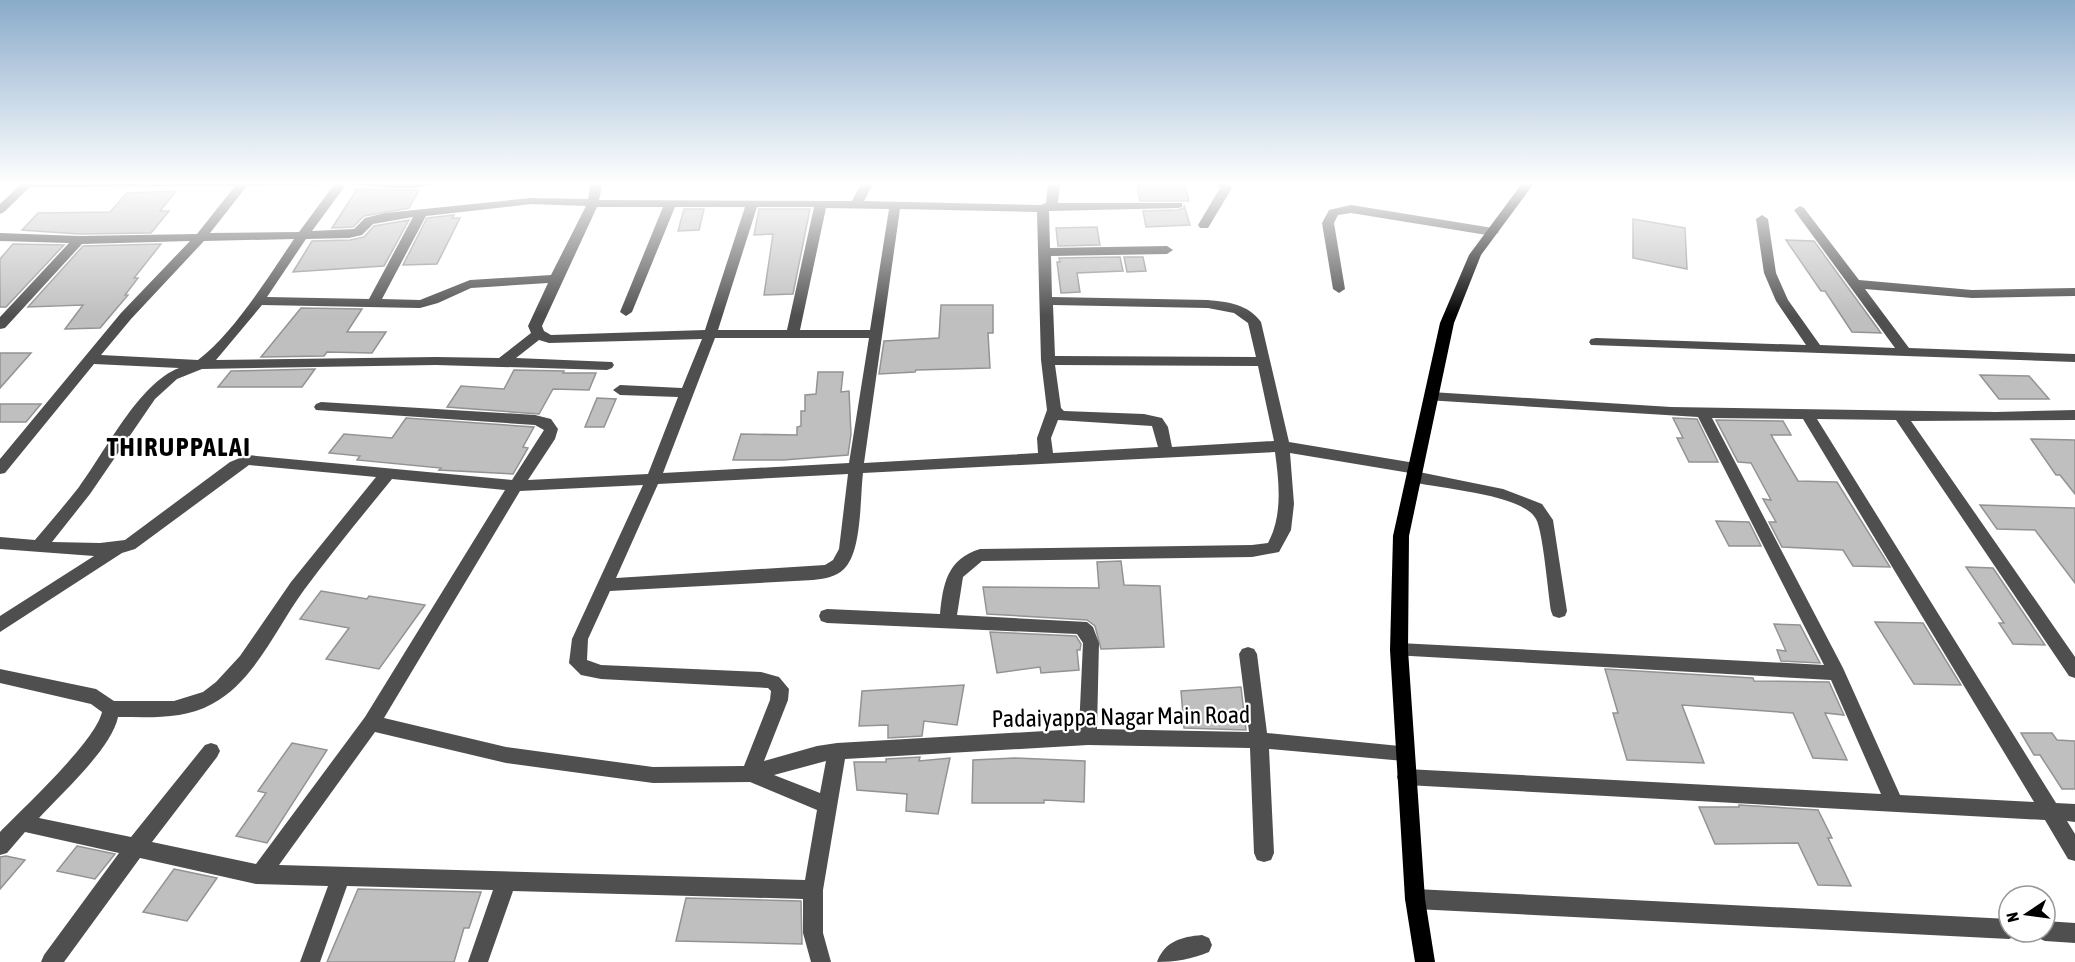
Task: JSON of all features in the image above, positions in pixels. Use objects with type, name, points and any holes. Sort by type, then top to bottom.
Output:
[{"type":"main road","points":[[1425,962],[1415,899],[1404,753],[1399,650],[1401,536],[1447,323],[1475,255],[1497,227]]},
{"type":"street","points":[[0,469],[126,316],[209,227]]},
{"type":"street","points":[[39,547],[85,490],[150,396],[172,376],[201,365],[213,356],[258,301],[309,227]]},
{"type":"street","points":[[0,237],[79,240],[302,236],[349,234],[358,232],[363,227]]},
{"type":"street","points":[[374,302],[415,227]]},
{"type":"street","points":[[581,227],[535,326],[538,334],[549,339],[710,334],[876,334]]},
{"type":"street","points":[[627,312],[661,227]]},
{"type":"street","points":[[745,227],[710,334],[653,479],[579,645],[578,663],[586,669],[601,672],[761,678],[773,682],[780,689],[779,700],[750,774]]},
{"type":"street","points":[[793,334],[816,227]]},
{"type":"street","points":[[604,585],[813,574],[837,568],[848,549],[856,468],[892,227]]},
{"type":"street","points":[[1045,227],[1047,360],[1054,410],[1044,438],[1046,458]]},
{"type":"street","points":[[1329,227],[1339,289]]},
{"type":"street","points":[[1461,227],[1493,232]]},
{"type":"street","points":[[1763,227],[1770,273],[1782,301],[1817,350]]},
{"type":"street","points":[[1813,227],[1906,353]]},
{"type":"street","points":[[0,326],[79,240]]},
{"type":"street","points":[[1044,252],[1167,250]]},
{"type":"street","points":[[258,301],[420,304],[438,300],[459,287],[470,284],[556,279]]},
{"type":"street","points":[[1855,284],[1972,294],[2075,292]]},
{"type":"street","points":[[948,621],[954,577],[963,562],[980,555],[1252,551],[1273,548],[1284,528],[1288,498],[1282,446],[1254,322],[1247,314],[1234,306],[1208,304],[1046,301]]},
{"type":"street","points":[[503,362],[538,334]]},
{"type":"street","points":[[1596,342],[2075,358]]},
{"type":"street","points":[[90,359],[201,365],[436,361],[608,365]]},
{"type":"street","points":[[1047,360],[1263,362]]},
{"type":"street","points":[[620,390],[687,393]]},
{"type":"street","points":[[1431,397],[1702,412],[2075,416]]},
{"type":"street","points":[[262,873],[371,723],[516,486],[550,435],[550,429],[546,423],[535,420],[321,407]]},
{"type":"street","points":[[1054,410],[1059,415],[1067,417],[1144,419],[1157,422],[1161,427],[1166,452]]},
{"type":"street","points":[[1702,412],[1837,673],[1894,803]]},
{"type":"street","points":[[1806,414],[2075,852]]},
{"type":"street","points":[[1900,415],[2075,671]]},
{"type":"street","points":[[0,625],[116,549],[143,536],[235,466],[247,460],[516,486],[1282,446],[1414,472],[1529,504],[1540,511],[1545,520],[1559,611]]},
{"type":"street","points":[[0,676],[96,697],[111,709],[158,709],[183,706],[209,697],[231,678],[297,587],[388,473]]},
{"type":"street","points":[[0,543],[39,547],[116,549]]},
{"type":"street","points":[[827,616],[1080,627],[1087,632],[1091,643],[1088,737]]},
{"type":"street","points":[[1399,650],[1837,673]]},
{"type":"street","points":[[1248,654],[1259,740],[1264,852]]},
{"type":"street","points":[[2,841],[23,823],[90,750],[108,724],[111,709]]},
{"type":"street","points":[[371,723],[506,755],[653,775],[750,774],[828,805]]},
{"type":"street","name":"Padaiyappa Nagar Main Road","points":[[750,774],[817,753],[1088,737],[1259,740],[1404,753]]},
{"type":"street","points":[[51,962],[135,848],[211,751]]},
{"type":"street","points":[[820,961],[813,933],[813,890],[837,751]]},
{"type":"street","points":[[1406,777],[2075,813]]},
{"type":"street","points":[[23,823],[262,873],[813,890]]},
{"type":"street","points":[[310,962],[341,876]]},
{"type":"street","points":[[478,962],[506,881]]},
{"type":"street","points":[[1415,899],[1997,928]]},
{"type":"street","points":[[2057,932],[2075,933]]},
{"type":"street","points":[[1167,962],[1170,954],[1181,948],[1202,945]]},
{"type":"building","points":[[25,227],[156,227],[151,233],[79,234],[22,230]]},
{"type":"building","points":[[373,227],[405,227],[384,266],[293,272],[312,241],[350,240],[364,237]]},
{"type":"building","points":[[422,227],[456,227],[437,264],[403,265]]},
{"type":"building","points":[[679,227],[700,227],[699,230],[678,231]]},
{"type":"building","points":[[756,227],[806,227],[793,294],[764,295],[773,234],[754,235]]},
{"type":"building","points":[[1097,227],[1100,245],[1058,246],[1056,228]]},
{"type":"building","points":[[1633,227],[1685,228],[1687,269],[1633,258]]},
{"type":"building","points":[[1786,240],[1814,241],[1881,333],[1852,332],[1825,291],[1821,291]]},
{"type":"building","points":[[13,244],[64,245],[6,307],[0,307],[0,259]]},
{"type":"building","points":[[161,244],[134,278],[138,278],[125,295],[128,295],[100,328],[65,329],[83,305],[28,307],[83,246]]},
{"type":"building","points":[[1120,257],[1123,271],[1077,273],[1080,292],[1061,293],[1057,262],[1060,262],[1059,258]]},
{"type":"building","points":[[1124,257],[1143,257],[1146,271],[1127,272]]},
{"type":"building","points":[[941,305],[993,305],[993,333],[988,333],[990,368],[916,370],[915,372],[879,374],[884,341],[939,338]]},
{"type":"building","points":[[301,308],[362,309],[347,332],[386,332],[372,353],[327,352],[324,356],[261,357]]},
{"type":"building","points":[[0,353],[31,353],[0,388]]},
{"type":"building","points":[[315,369],[302,387],[218,387],[231,371]]},
{"type":"building","points":[[514,370],[596,373],[589,390],[553,389],[539,414],[447,407],[461,386],[504,389]]},
{"type":"building","points":[[818,372],[843,372],[841,392],[849,391],[851,434],[848,455],[783,460],[733,460],[741,434],[797,435],[797,427],[801,426],[801,411],[805,411],[805,395],[816,394]]},
{"type":"building","points":[[1980,375],[2029,376],[2049,399],[1999,399]]},
{"type":"building","points":[[597,398],[616,399],[604,427],[585,427]]},
{"type":"building","points":[[0,404],[41,404],[26,422],[0,422]]},
{"type":"building","points":[[406,418],[534,427],[523,447],[528,448],[513,474],[439,470],[441,468],[357,460],[360,456],[329,453],[344,434],[392,438]]},
{"type":"building","points":[[1673,418],[1697,419],[1718,462],[1689,462],[1677,438],[1683,438]]},
{"type":"building","points":[[1716,420],[1783,421],[1791,435],[1771,435],[1798,481],[1837,482],[1890,567],[1853,566],[1843,550],[1782,547],[1769,522],[1776,522],[1763,499],[1771,500],[1751,463],[1738,462]]},
{"type":"building","points":[[2031,439],[2075,440],[2075,494],[2060,475],[2056,475]]},
{"type":"building","points":[[1980,505],[2075,508],[2075,583],[2035,530],[1997,529]]},
{"type":"building","points":[[1716,521],[1749,522],[1761,546],[1729,546]]},
{"type":"building","points":[[1121,561],[1124,585],[1160,586],[1164,647],[1101,649],[1095,626],[1087,620],[987,614],[983,587],[1099,588],[1097,562]]},
{"type":"building","points":[[1966,567],[1993,568],[2045,645],[2013,644],[1999,623],[2004,623]]},
{"type":"building","points":[[321,591],[425,605],[379,669],[326,659],[349,628],[300,619]]},
{"type":"building","points":[[1875,622],[1923,623],[1961,685],[1914,684]]},
{"type":"building","points":[[1774,624],[1800,625],[1820,663],[1781,661],[1777,650],[1786,651]]},
{"type":"building","points":[[990,632],[1076,636],[1081,644],[1080,650],[1077,650],[1079,670],[1041,673],[1040,667],[997,673]]},
{"type":"building","points":[[1605,669],[1753,678],[1754,681],[1829,682],[1844,715],[1825,713],[1847,760],[1813,758],[1793,713],[1682,705],[1704,763],[1627,760],[1613,713],[1618,713]]},
{"type":"building","points":[[964,685],[957,725],[924,721],[922,736],[888,738],[888,725],[859,726],[862,691]]},
{"type":"building","points":[[1241,687],[1246,730],[1184,728],[1181,691]]},
{"type":"building","points":[[2021,733],[2052,733],[2057,740],[2075,741],[2075,789],[2062,789],[2040,755],[2034,755]]},
{"type":"building","points":[[292,743],[327,750],[267,843],[236,836],[266,793],[258,791]]},
{"type":"building","points":[[920,757],[919,761],[950,758],[938,814],[906,811],[907,794],[857,790],[854,762],[886,762],[886,759]]},
{"type":"building","points":[[1015,758],[1085,761],[1084,802],[1044,800],[1044,803],[972,803],[973,760]]},
{"type":"building","points":[[1739,805],[1818,810],[1832,838],[1828,838],[1851,886],[1818,885],[1798,843],[1715,844],[1699,807],[1739,807]]},
{"type":"building","points":[[77,846],[115,854],[95,879],[57,871]]},
{"type":"building","points":[[0,857],[25,860],[0,889]]},
{"type":"building","points":[[174,869],[217,878],[187,921],[143,912]]},
{"type":"building","points":[[358,889],[481,892],[469,928],[464,928],[454,962],[327,962]]},
{"type":"building","points":[[686,898],[801,901],[802,944],[676,941]]},
{"type":"district","name":"THIRUPPALAI","points":[[179,447]]}]
